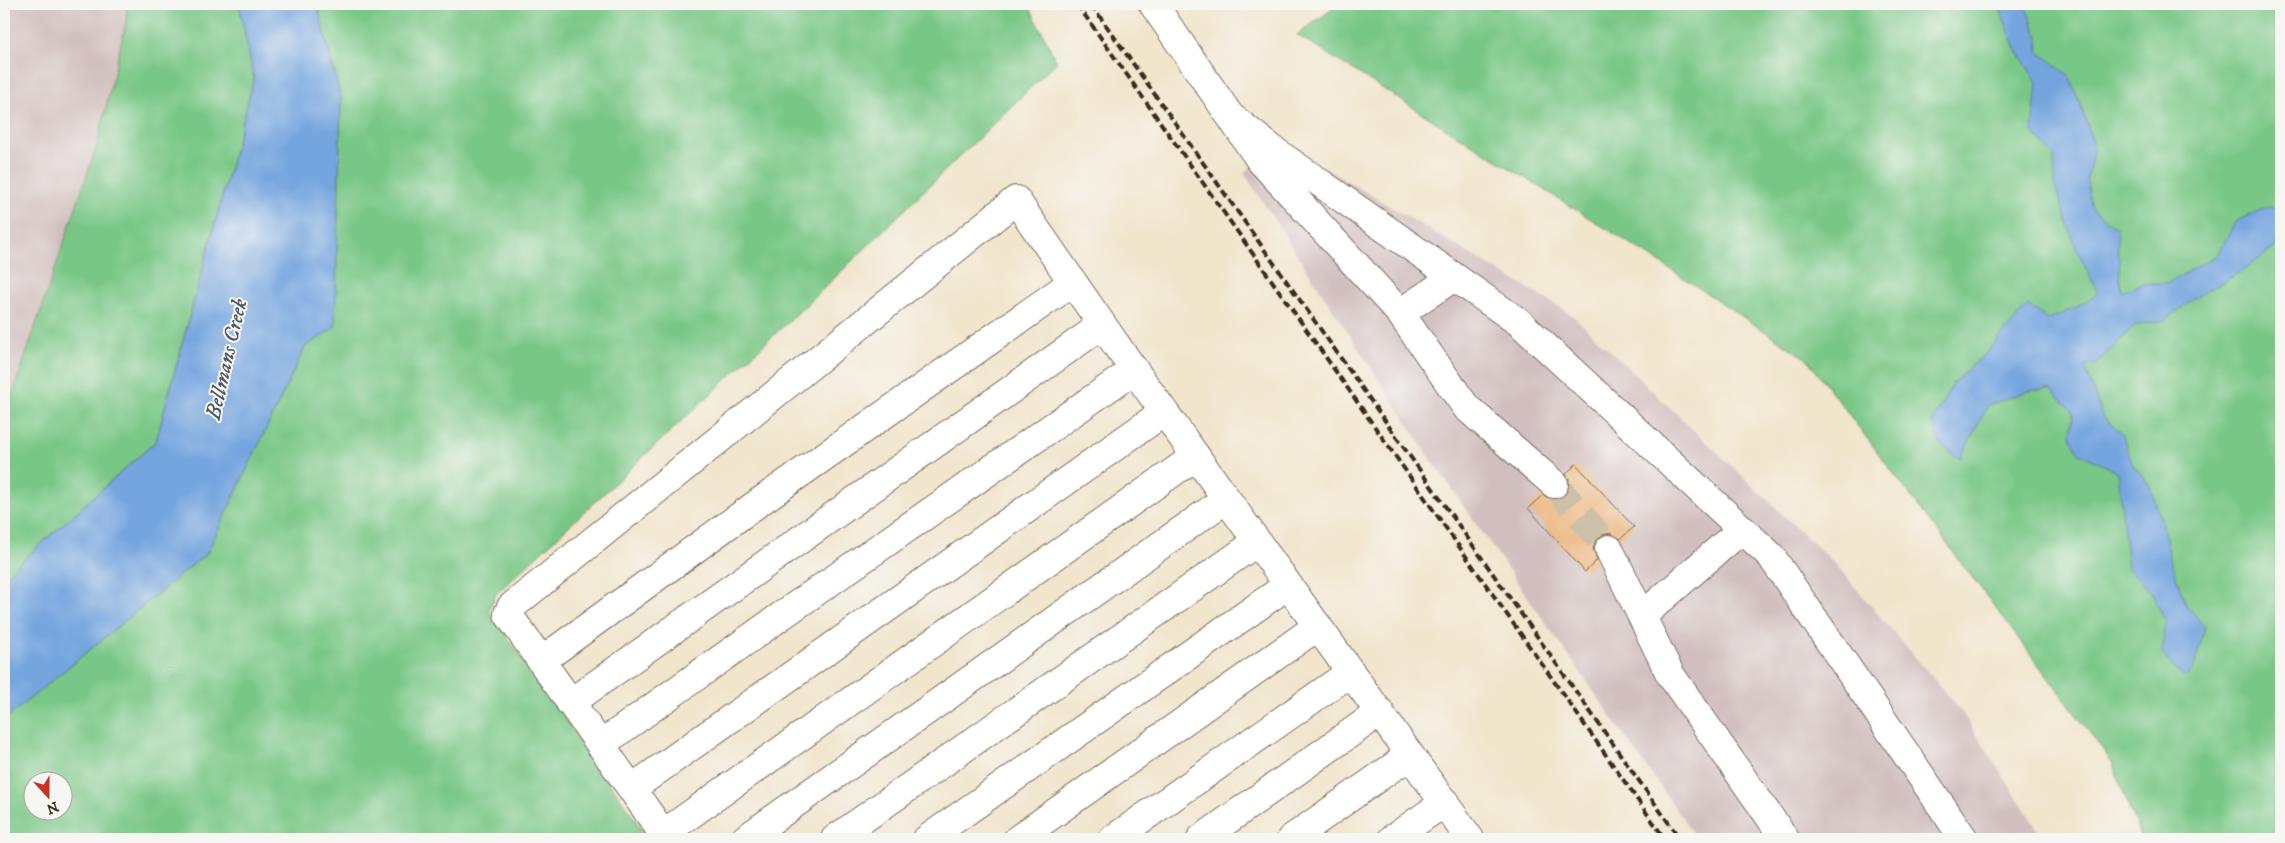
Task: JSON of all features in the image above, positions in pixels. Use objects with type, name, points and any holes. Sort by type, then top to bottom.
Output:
[{"type":"lane","points":[[1153,4],[1260,160],[1400,313],[1466,407],[1554,484]]},
{"type":"lane","points":[[1230,116],[1284,157],[1520,324],[1771,556],[1964,839]]},
{"type":"lane","points":[[1196,456],[665,837],[508,614],[511,606],[1016,200],[1102,325],[1380,712],[1470,839]]},
{"type":"lane","points":[[1400,313],[1454,277]]},
{"type":"lane","points":[[541,661],[758,503],[1073,282]]},
{"type":"lane","points":[[570,703],[1102,325]]},
{"type":"lane","points":[[600,745],[1134,370]]},
{"type":"lane","points":[[631,789],[1164,412]]},
{"type":"lane","points":[[745,839],[1226,498]]},
{"type":"lane","points":[[1642,616],[1741,530]]},
{"type":"lane","points":[[834,839],[1257,542]]},
{"type":"lane","points":[[1609,549],[1670,674],[1785,839]]},
{"type":"lane","points":[[927,839],[1288,585]]},
{"type":"lane","points":[[1018,839],[1318,626]]},
{"type":"lane","points":[[1113,839],[1351,672]]},
{"type":"lane","points":[[1200,839],[1380,712]]},
{"type":"lane","points":[[1292,839],[1410,755]]},
{"type":"lane","points":[[1392,839],[1444,802]]},
{"type":"shaded area","points":[[4,4],[127,4],[126,22],[97,145],[4,419]]},
{"type":"shaded area","points":[[1280,141],[1571,314],[1836,565],[1961,711],[2044,839],[1697,839],[1426,452],[1244,173]]},
{"type":"green space","points":[[127,4],[239,4],[254,79],[156,441],[4,577],[4,419],[97,145],[126,22]]},
{"type":"green space","points":[[317,4],[1028,4],[1057,62],[818,294],[496,594],[489,611],[649,839],[4,839],[4,720],[207,553],[305,347],[335,327],[341,99]]},
{"type":"green space","points":[[1339,4],[2281,4],[2281,839],[2141,839],[2112,762],[1807,359],[1650,256],[1297,35]]},
{"type":"water","name":"Bellmans Creek","points":[[239,4],[317,4],[341,99],[335,327],[305,347],[207,553],[4,720],[4,577],[156,441],[254,79]]},
{"type":"water","points":[[1998,4],[2024,4],[2038,35],[2039,52],[2070,77],[2094,147],[2087,181],[2092,209],[2117,228],[2121,292],[2144,283],[2168,283],[2217,255],[2236,221],[2270,206],[2281,208],[2281,225],[2276,247],[2242,271],[2194,298],[2166,320],[2134,326],[2096,365],[2085,366],[2102,416],[2122,434],[2133,465],[2149,484],[2163,525],[2171,563],[2187,606],[2205,627],[2193,670],[2185,677],[2173,667],[2161,651],[2166,622],[2151,592],[2128,569],[2118,472],[2079,453],[2071,438],[2073,411],[2050,389],[2028,391],[1988,405],[1960,459],[1939,443],[1932,422],[1953,383],[1987,352],[2028,305],[2048,320],[2075,308],[2098,293],[2076,248],[2055,187],[2054,155],[2032,131],[2037,83],[2015,47]]},
{"type":"building","points":[[1576,464],[1634,527],[1620,539],[1610,533],[1602,535],[1596,540],[1593,548],[1597,560],[1585,572],[1528,508],[1543,495],[1551,499],[1559,499],[1565,495],[1569,487],[1569,479],[1566,474]]},
{"type":"tunnel","points":[[1554,484],[1609,549]]},
{"type":"railway","points":[[1077,4],[1665,839]]},
{"type":"railway","points":[[1091,4],[1680,839]]}]
